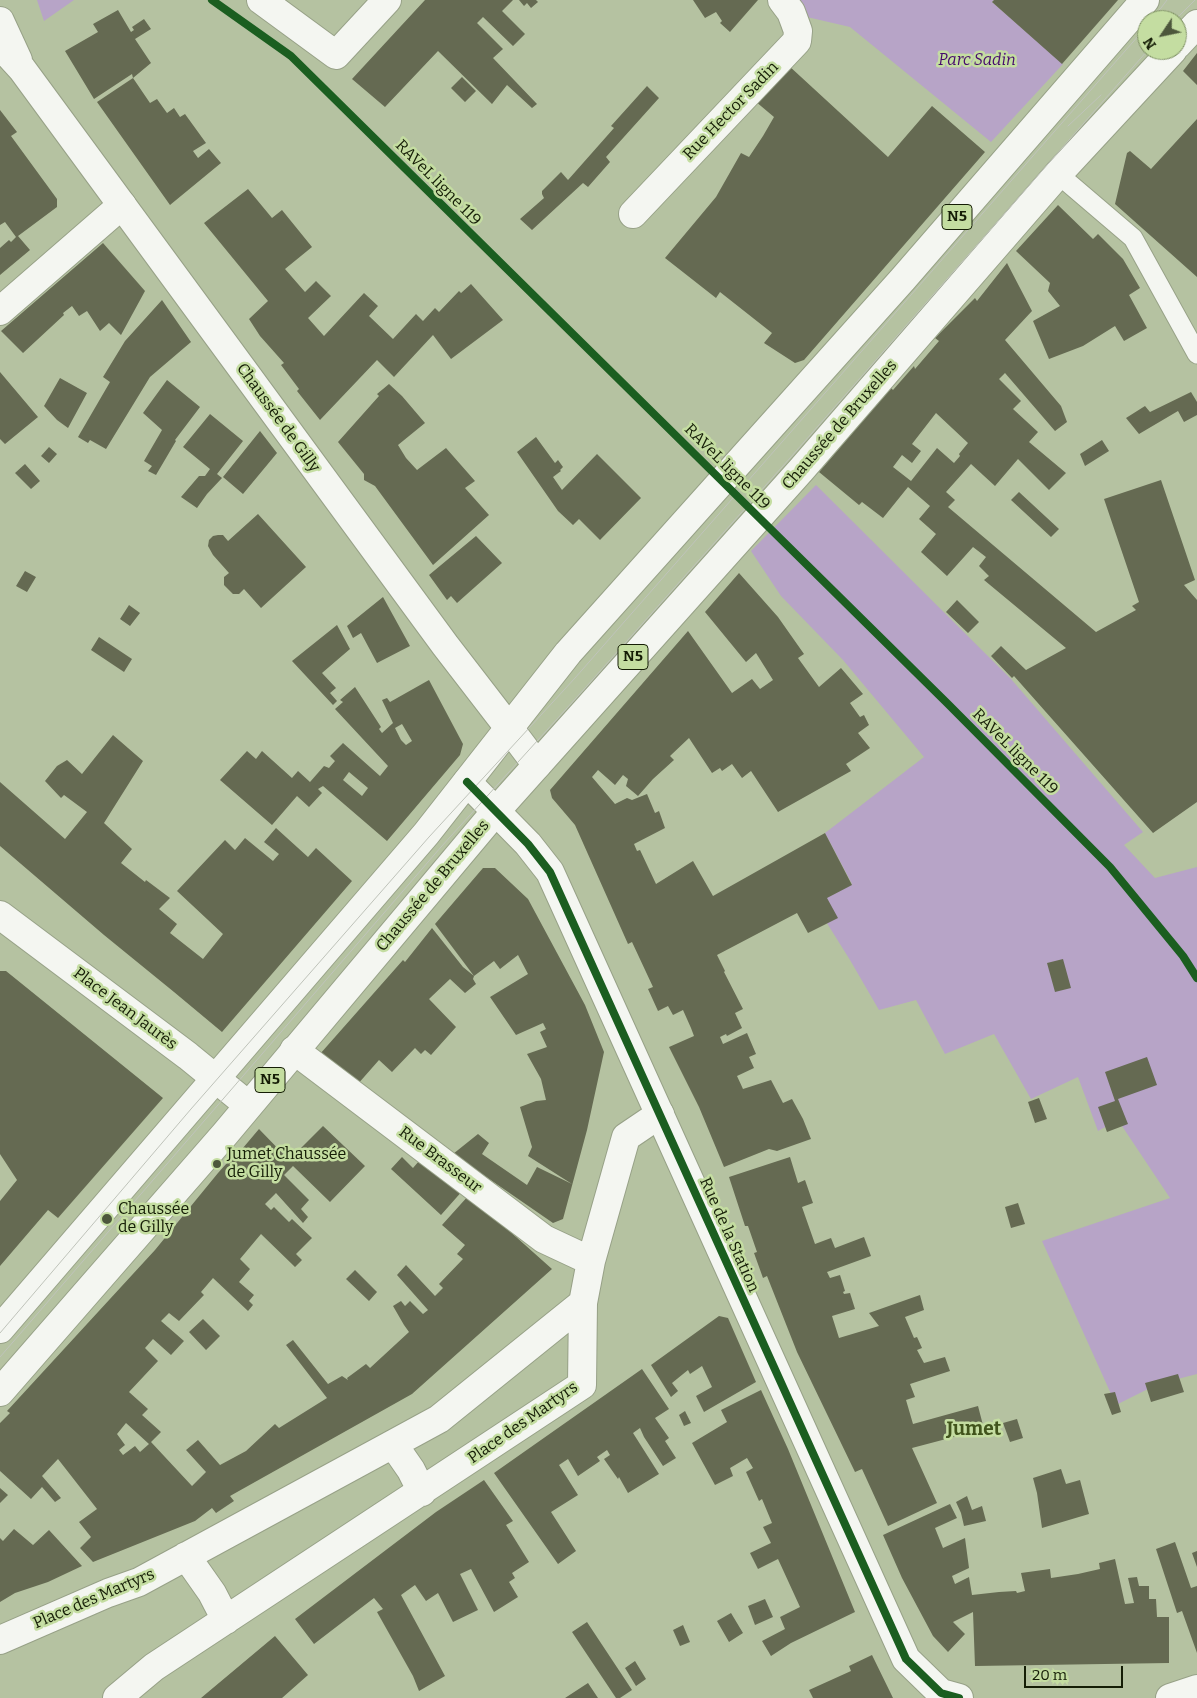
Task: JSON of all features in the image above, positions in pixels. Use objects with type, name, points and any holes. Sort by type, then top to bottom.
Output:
[{"type":"street","points":[[261,0],[336,55],[387,0]]},
{"type":"street","name":"Rue Hector Sadin","points":[[632,214],[797,41],[798,30],[791,12],[782,0]]},
{"type":"street","name":"N5","points":[[0,1329],[426,834],[568,652],[903,279],[1145,0]]},
{"type":"street","name":"Chaussée de Gilly","points":[[0,21],[22,69]]},
{"type":"street","points":[[1187,34],[1197,24]]},
{"type":"street","name":"Chaussée de Gilly","points":[[0,45],[22,69],[445,645],[537,765]]},
{"type":"street","name":"Chaussée de Bruxelles","points":[[0,1392],[225,1134],[496,811],[801,470],[1058,174],[1164,60]]},
{"type":"street","points":[[0,311],[122,205]]},
{"type":"street","name":"Rue de la Station","points":[[468,782],[528,844],[550,872],[906,1659],[941,1693],[959,1698]]},
{"type":"street","name":"Place Jean Jaurès","points":[[0,915],[188,1056],[248,1106]]},
{"type":"street","name":"Rue Brasseur","points":[[294,1050],[544,1239],[591,1261]]},
{"type":"street","name":"Place des Martyrs","points":[[117,1698],[154,1667],[582,1385],[584,1303],[591,1261],[626,1137],[660,1114]]},
{"type":"street","name":"Place des Martyrs","points":[[0,1640],[108,1593],[139,1582],[439,1419],[584,1303]]},
{"type":"street","points":[[393,1444],[411,1470],[422,1492]]},
{"type":"street","points":[[186,1556],[212,1593],[226,1620]]},
{"type":"street","points":[[1170,1698],[1197,1689]]},
{"type":"lane","points":[[1058,174],[1133,238],[1197,354]]},
{"type":"green space","points":[[37,0],[74,0],[44,21]]},
{"type":"green space","name":"Parc Sadin","points":[[794,0],[994,0],[992,2],[1063,64],[991,142],[850,27],[807,17]]},
{"type":"green space","points":[[816,485],[1011,679],[1143,832],[1124,845],[1155,878],[1197,867],[1197,1374],[1158,1384],[1116,1405],[1042,1241],[1170,1198],[1118,1120],[1098,1131],[1078,1077],[1031,1099],[994,1034],[945,1054],[916,1000],[879,1010],[815,904],[852,884],[825,833],[924,757],[843,660],[781,596],[751,551]]},
{"type":"building","points":[[425,0],[513,0],[502,11],[525,34],[513,46],[483,17],[477,23],[503,49],[493,58],[537,104],[532,108],[507,85],[492,104],[438,51],[385,107],[352,79]]},
{"type":"building","points":[[519,0],[536,0],[538,2],[531,8],[527,3],[524,6]]},
{"type":"building","points":[[693,0],[758,0],[730,32],[720,23],[722,21],[716,12],[705,18]]},
{"type":"building","points":[[994,0],[1118,0],[1062,64],[992,2]]},
{"type":"building","points":[[118,10],[131,32],[134,30],[132,27],[144,19],[151,29],[135,39],[151,63],[133,78],[132,74],[94,99],[65,51],[98,32],[93,24]]},
{"type":"building","points":[[1197,53],[1197,85],[1183,71]]},
{"type":"building","points":[[788,65],[888,157],[932,106],[985,152],[804,360],[795,363],[764,343],[772,333],[720,292],[716,298],[665,258],[716,197],[741,153],[749,157],[763,136],[774,117],[755,101]]},
{"type":"building","points":[[462,77],[476,91],[465,102],[451,88]]},
{"type":"building","points":[[133,78],[150,103],[157,99],[167,113],[174,108],[180,117],[185,114],[206,143],[193,151],[198,158],[209,149],[221,163],[170,205],[97,102]]},
{"type":"building","points":[[647,86],[659,98],[606,157],[610,162],[588,187],[583,183],[532,230],[520,219],[544,198],[542,191],[561,172],[568,180],[614,128],[611,126]]},
{"type":"building","points":[[0,110],[17,132],[11,136],[57,199],[57,207],[18,236],[30,250],[0,275],[0,248],[16,237],[5,222],[0,225]]},
{"type":"building","points":[[1197,119],[1197,277],[1115,204],[1127,153],[1130,151],[1151,169]]},
{"type":"building","points":[[248,189],[272,218],[282,210],[312,247],[285,269],[305,292],[316,281],[331,296],[308,318],[324,336],[364,293],[378,306],[369,316],[393,339],[416,314],[423,321],[435,308],[439,312],[459,291],[461,293],[471,284],[503,320],[451,359],[433,335],[394,377],[377,360],[320,420],[297,391],[299,389],[281,365],[284,363],[260,336],[249,319],[268,301],[204,223]]},
{"type":"building","points":[[1058,205],[1093,239],[1098,234],[1123,259],[1140,288],[1129,295],[1147,328],[1124,341],[1115,326],[1083,346],[1049,359],[1033,321],[1060,306],[1048,291],[1050,283],[1016,251]]},
{"type":"building","points":[[103,243],[145,291],[121,335],[109,323],[100,331],[87,311],[79,316],[72,306],[23,353],[1,331]]},
{"type":"building","points":[[1007,263],[1032,311],[1005,340],[1061,406],[1067,422],[1055,431],[1005,373],[999,379],[1021,401],[1013,409],[1038,432],[1029,442],[1066,473],[1049,490],[1018,459],[995,486],[971,464],[946,492],[955,500],[948,507],[1096,632],[1136,610],[1132,606],[1139,602],[1104,499],[1161,480],[1195,580],[1184,585],[1197,600],[1197,802],[1153,833],[1014,676],[1012,678],[991,656],[1001,646],[1026,670],[1066,648],[984,580],[989,576],[979,566],[986,557],[973,547],[947,576],[921,552],[936,534],[919,519],[930,506],[908,487],[883,518],[862,502],[859,505],[819,472],[891,388],[893,390],[914,366],[915,369],[939,341],[935,338],[975,298],[977,301]],"holes":[[[936,413],[968,443],[954,463],[937,448],[911,481],[893,467],[902,455],[912,463],[921,451],[912,444]]]},
{"type":"building","points":[[162,300],[191,342],[150,377],[106,449],[90,440],[88,443],[78,437],[110,382],[103,377],[125,341]]},
{"type":"building","points":[[0,372],[38,417],[5,444],[0,439]]},
{"type":"building","points":[[60,378],[87,393],[68,428],[57,420],[44,406]]},
{"type":"building","points":[[167,380],[200,407],[175,440],[156,475],[148,471],[152,466],[144,461],[162,430],[143,413]]},
{"type":"building","points":[[389,384],[425,423],[398,445],[406,458],[417,470],[446,448],[475,481],[465,488],[489,515],[433,565],[375,486],[364,480],[364,474],[338,442],[379,396],[377,394]]},
{"type":"building","points":[[1191,392],[1197,402],[1197,415],[1184,422],[1178,411],[1139,434],[1126,418],[1145,406],[1150,412]]},
{"type":"building","points":[[210,414],[243,441],[217,474],[222,478],[197,508],[181,497],[199,476],[205,476],[210,469],[183,447]]},
{"type":"building","points":[[260,431],[277,453],[243,494],[223,477]]},
{"type":"building","points":[[536,437],[555,463],[558,460],[563,467],[553,477],[562,490],[597,454],[641,498],[600,540],[579,519],[573,525],[558,511],[517,452]]},
{"type":"building","points":[[1102,440],[1109,451],[1085,466],[1080,454]]},
{"type":"building","points":[[49,447],[57,454],[49,463],[41,456]]},
{"type":"building","points":[[25,464],[40,481],[31,489],[15,473]]},
{"type":"building","points":[[1019,492],[1059,529],[1051,537],[1011,500]]},
{"type":"building","points":[[258,514],[306,567],[261,608],[244,589],[239,594],[233,594],[224,585],[224,577],[229,573],[213,555],[208,546],[209,540],[213,536],[223,535],[228,541]]},
{"type":"building","points":[[476,536],[502,563],[457,603],[451,596],[447,600],[429,575]]},
{"type":"building","points":[[25,571],[36,577],[27,592],[16,586]]},
{"type":"building","points":[[739,573],[778,617],[804,654],[798,658],[819,687],[841,668],[863,694],[850,703],[860,717],[864,715],[869,725],[858,733],[870,748],[846,764],[851,771],[778,812],[751,771],[742,778],[732,764],[722,771],[720,768],[712,773],[689,738],[670,756],[674,760],[638,796],[626,786],[628,779],[623,775],[615,785],[598,770],[592,777],[615,804],[627,798],[632,800],[647,794],[655,813],[659,811],[665,828],[634,844],[637,851],[640,850],[656,884],[693,861],[713,896],[825,833],[852,885],[827,898],[838,918],[808,933],[797,913],[717,955],[743,1009],[735,1013],[742,1028],[727,1036],[726,1034],[720,1037],[723,1044],[747,1033],[756,1054],[749,1057],[754,1068],[737,1076],[743,1089],[771,1080],[783,1103],[792,1099],[811,1139],[777,1151],[769,1149],[724,1167],[699,1107],[669,1047],[694,1036],[683,1010],[673,1015],[668,1006],[658,1011],[648,989],[653,987],[632,942],[628,944],[575,825],[552,798],[550,790],[688,631],[732,693],[752,679],[760,689],[773,680],[756,653],[746,662],[705,612]]},
{"type":"building","points":[[383,597],[410,646],[377,663],[361,633],[353,638],[347,626]]},
{"type":"building","points":[[957,600],[979,622],[968,633],[946,612]]},
{"type":"building","points":[[129,605],[140,613],[130,626],[120,619]]},
{"type":"building","points":[[337,625],[350,649],[322,673],[336,688],[330,693],[337,701],[333,705],[292,661]]},
{"type":"building","points":[[99,637],[132,659],[124,672],[91,650]]},
{"type":"building","points":[[429,680],[463,744],[460,755],[387,841],[323,786],[318,789],[322,793],[309,807],[297,796],[272,825],[220,780],[247,751],[256,759],[262,751],[292,778],[298,771],[310,782],[324,766],[329,768],[335,761],[330,756],[343,743],[380,776],[388,766],[335,709],[343,702],[340,700],[355,687],[381,727],[379,729],[382,733],[393,723],[382,700],[387,698],[390,702]],"holes":[[[402,724],[412,741],[406,745],[395,728]],[[349,772],[368,788],[362,796],[343,780]]]},
{"type":"building","points":[[113,735],[143,761],[104,823],[132,849],[121,863],[145,882],[146,880],[170,898],[159,909],[177,924],[170,933],[203,959],[223,934],[177,891],[225,840],[235,850],[245,838],[273,861],[279,854],[264,842],[276,828],[308,857],[316,848],[352,881],[222,1032],[0,846],[0,782],[65,839],[87,812],[64,795],[61,798],[45,781],[57,766],[67,760],[82,774]]},
{"type":"building","points":[[483,868],[495,868],[528,899],[585,1005],[604,1052],[587,1130],[563,1219],[553,1223],[453,1154],[478,1134],[489,1143],[482,1154],[527,1185],[537,1167],[572,1184],[528,1156],[532,1147],[520,1107],[536,1101],[546,1100],[541,1079],[527,1054],[547,1047],[540,1032],[546,1029],[543,1023],[516,1035],[490,997],[528,974],[518,955],[500,969],[494,961],[474,976],[435,924]]},
{"type":"building","points":[[432,928],[463,967],[474,976],[473,979],[476,984],[465,993],[450,979],[429,999],[456,1027],[431,1055],[425,1050],[421,1054],[415,1048],[392,1072],[379,1060],[357,1085],[320,1054],[403,960],[405,962]]},
{"type":"building","points":[[1063,959],[1071,988],[1055,992],[1047,963]]},
{"type":"building","points":[[0,971],[6,971],[163,1098],[58,1218],[48,1210],[0,1266],[0,1201],[17,1180],[0,1154]]},
{"type":"building","points":[[1147,1057],[1157,1085],[1118,1099],[1128,1124],[1107,1132],[1098,1107],[1115,1101],[1105,1072]]},
{"type":"building","points":[[1039,1098],[1047,1119],[1035,1123],[1028,1102]]},
{"type":"building","points":[[323,1126],[365,1166],[330,1202],[293,1166],[284,1175],[309,1200],[301,1209],[308,1217],[303,1223],[276,1193],[265,1204],[271,1210],[274,1207],[289,1222],[292,1219],[312,1238],[296,1254],[302,1260],[295,1267],[261,1234],[240,1259],[250,1269],[239,1282],[254,1295],[249,1301],[253,1305],[248,1311],[213,1278],[201,1292],[204,1295],[179,1321],[169,1313],[161,1321],[184,1341],[171,1355],[153,1339],[145,1348],[158,1361],[129,1392],[148,1409],[142,1415],[161,1432],[151,1442],[192,1486],[206,1472],[186,1450],[198,1440],[220,1465],[246,1451],[275,1424],[279,1428],[327,1398],[286,1345],[293,1340],[328,1384],[342,1376],[348,1380],[347,1378],[366,1364],[370,1368],[409,1332],[393,1306],[401,1301],[405,1306],[410,1301],[423,1314],[428,1310],[397,1275],[406,1265],[435,1296],[443,1288],[439,1284],[463,1259],[457,1254],[465,1245],[442,1225],[469,1195],[552,1269],[412,1394],[230,1496],[234,1501],[216,1513],[212,1508],[195,1521],[93,1562],[80,1548],[91,1537],[79,1522],[97,1509],[58,1459],[42,1476],[61,1498],[55,1502],[42,1487],[31,1499],[0,1471],[0,1423],[10,1413],[7,1411],[155,1250],[218,1173],[236,1153],[237,1155],[259,1129],[289,1160]],"holes":[[[126,1423],[149,1444],[140,1452],[135,1446],[123,1455],[119,1450],[125,1445],[117,1434]]]},
{"type":"building","points":[[425,1154],[464,1189],[441,1215],[391,1169],[402,1157],[413,1168]]},
{"type":"building","points":[[790,1157],[798,1183],[805,1180],[813,1203],[802,1207],[815,1244],[831,1238],[835,1248],[864,1237],[871,1256],[827,1272],[830,1278],[840,1275],[845,1291],[843,1292],[844,1294],[850,1293],[855,1309],[832,1316],[839,1338],[879,1326],[869,1313],[920,1295],[924,1310],[905,1317],[914,1338],[917,1337],[922,1348],[917,1350],[924,1363],[945,1357],[950,1371],[910,1384],[915,1397],[906,1400],[913,1424],[978,1406],[984,1429],[912,1448],[937,1503],[888,1526],[862,1469],[855,1472],[797,1352],[767,1276],[763,1278],[754,1253],[757,1252],[748,1226],[745,1226],[729,1177]]},
{"type":"building","points":[[1018,1203],[1025,1224],[1011,1228],[1005,1207]]},
{"type":"building","points":[[355,1270],[377,1292],[369,1301],[346,1279]]},
{"type":"building","points":[[719,1316],[728,1318],[756,1382],[704,1412],[696,1396],[712,1387],[702,1366],[690,1374],[688,1370],[672,1383],[678,1391],[671,1397],[651,1365]]},
{"type":"building","points":[[203,1319],[220,1336],[206,1350],[189,1332]]},
{"type":"building","points":[[642,1369],[669,1409],[655,1418],[669,1438],[665,1441],[676,1458],[663,1466],[640,1428],[633,1433],[659,1474],[628,1493],[619,1477],[618,1479],[604,1459],[610,1455],[607,1450],[597,1457],[600,1461],[578,1476],[568,1459],[559,1465],[578,1495],[551,1512],[576,1551],[558,1564],[494,1473]]},
{"type":"building","points":[[1178,1374],[1184,1392],[1151,1402],[1145,1383]]},
{"type":"building","points":[[761,1390],[788,1449],[855,1612],[791,1643],[771,1656],[762,1641],[785,1629],[780,1617],[800,1607],[778,1559],[758,1569],[750,1553],[771,1543],[763,1527],[772,1523],[762,1499],[759,1501],[746,1472],[753,1468],[747,1458],[730,1468],[733,1476],[715,1485],[692,1443],[727,1422],[721,1410]]},
{"type":"building","points":[[1115,1392],[1121,1412],[1112,1415],[1104,1394]]},
{"type":"building","points":[[685,1411],[691,1423],[684,1426],[679,1415]]},
{"type":"building","points":[[1017,1419],[1023,1438],[1010,1442],[1003,1423]]},
{"type":"building","points":[[1061,1469],[1066,1484],[1080,1480],[1089,1514],[1042,1528],[1033,1478]]},
{"type":"building","points":[[484,1480],[513,1521],[506,1525],[529,1562],[512,1573],[515,1578],[509,1582],[518,1597],[494,1612],[471,1569],[460,1574],[478,1610],[453,1622],[438,1593],[426,1601],[415,1585],[401,1595],[445,1676],[419,1691],[413,1676],[377,1612],[383,1609],[374,1598],[314,1644],[295,1619],[436,1512]]},
{"type":"building","points":[[0,1488],[8,1495],[0,1503]]},
{"type":"building","points":[[967,1496],[972,1510],[982,1506],[986,1521],[964,1526],[956,1502]]},
{"type":"building","points":[[950,1504],[957,1518],[935,1528],[943,1548],[965,1538],[969,1568],[952,1576],[955,1584],[969,1577],[972,1595],[1016,1591],[1017,1593],[1025,1591],[1021,1573],[1050,1569],[1051,1578],[1078,1574],[1100,1569],[1099,1563],[1115,1559],[1125,1604],[1134,1603],[1128,1578],[1137,1577],[1139,1586],[1149,1586],[1149,1599],[1156,1599],[1157,1617],[1169,1617],[1169,1663],[975,1666],[973,1612],[953,1622],[965,1634],[948,1652],[933,1636],[902,1578],[883,1535]]},
{"type":"building","points":[[14,1529],[33,1545],[49,1530],[82,1566],[48,1582],[15,1593],[0,1602],[0,1538],[3,1541]]},
{"type":"building","points":[[1175,1542],[1191,1588],[1197,1586],[1197,1653],[1182,1611],[1177,1613],[1156,1549]]},
{"type":"building","points":[[1197,1551],[1197,1567],[1192,1553]]},
{"type":"building","points":[[765,1599],[773,1617],[755,1625],[748,1606]]},
{"type":"building","points":[[731,1613],[743,1633],[729,1642],[717,1621]]},
{"type":"building","points":[[587,1622],[632,1690],[620,1698],[616,1698],[572,1632]]},
{"type":"building","points":[[683,1625],[690,1642],[680,1646],[673,1630]]},
{"type":"building","points":[[275,1636],[308,1675],[282,1698],[201,1698]]},
{"type":"building","points":[[872,1655],[893,1698],[813,1698],[809,1690],[851,1671],[849,1666]]},
{"type":"building","points":[[635,1661],[646,1679],[636,1686],[625,1668]]},
{"type":"building","points":[[588,1683],[598,1698],[565,1698]]},
{"type":"tram line","points":[[1160,10],[1167,0]]},
{"type":"tram line","points":[[1185,10],[1195,0]]},
{"type":"tram line","points":[[0,1333],[191,1109],[429,837],[575,678],[1137,37]]},
{"type":"tram line","points":[[0,1357],[441,847],[790,458],[1139,60]]},
{"type":"tram line","points":[[1068,126],[1101,95]]},
{"type":"cycle path","name":"RAVeL ligne 119","points":[[212,0],[291,56],[947,703],[1110,867],[1183,956],[1197,978]]},
{"type":"cycle path","points":[[467,782],[528,844],[550,872],[906,1659],[941,1693],[959,1698]]},
{"type":"place","name":"Jumet Chaussée de Gilly","points":[[217,1164]]},
{"type":"place","name":"Chaussée de Gilly","points":[[107,1219]]},
{"type":"district","name":"Jumet","points":[[974,1430]]}]
